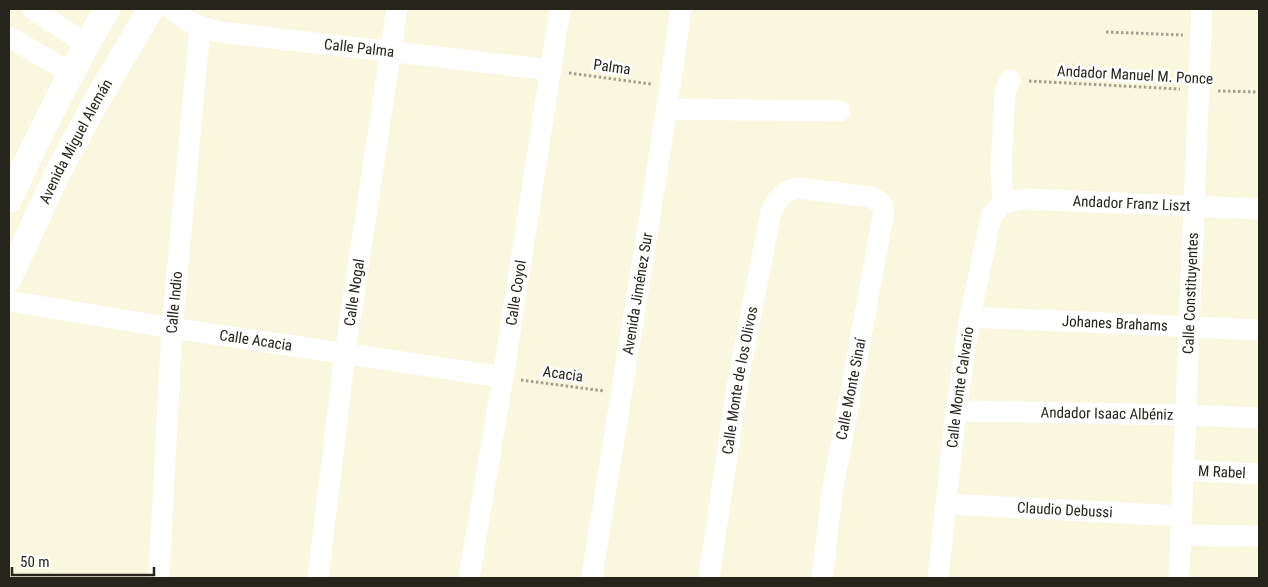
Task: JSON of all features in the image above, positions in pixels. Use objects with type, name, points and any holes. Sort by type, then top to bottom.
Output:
[{"type":"main road","points":[[9,200],[32,149],[86,44],[107,9]]},
{"type":"main road","name":"Avenida Miguel Alemán","points":[[9,278],[57,174],[98,98],[151,9]]},
{"type":"street","points":[[33,9],[86,44]]},
{"type":"street","name":"Calle Palma","points":[[172,9],[200,28],[220,32],[551,70]]},
{"type":"street","name":"Calle Nogal","points":[[318,578],[345,354],[397,9]]},
{"type":"street","name":"Calle Coyol","points":[[469,578],[503,377],[560,9]]},
{"type":"street","name":"Avenida Jiménez Sur","points":[[592,578],[681,9]]},
{"type":"street","name":"Calle Constituyentes","points":[[1179,578],[1202,9]]},
{"type":"street","name":"Calle Indio","points":[[159,578],[172,328],[200,28]]},
{"type":"street","points":[[9,37],[71,73]]},
{"type":"street","points":[[1003,203],[1001,170],[1005,91],[1010,80]]},
{"type":"street","points":[[666,109],[840,111]]},
{"type":"street","name":"Calle Monte de los Olivos","points":[[709,578],[738,382],[771,212],[780,196],[788,189],[798,188],[870,197],[880,202]]},
{"type":"street","name":"Andador Franz Liszt","points":[[1003,203],[1025,199],[1259,210]]},
{"type":"street","name":"Calle Monte Sinaí","points":[[822,578],[832,494],[884,212],[880,202]]},
{"type":"street","name":"Calle Monte Calvario","points":[[938,578],[956,411],[970,317],[991,217],[1003,203]]},
{"type":"street","name":"Calle Acacia","points":[[9,301],[172,328],[503,377]]},
{"type":"street","name":"Johanes Brahams","points":[[970,317],[1259,330]]},
{"type":"street","name":"Andador Isaac Albéniz","points":[[956,411],[1259,418]]},
{"type":"street","name":"M Rabel","points":[[1183,470],[1259,474]]},
{"type":"street","name":"Claudio Debussi","points":[[947,504],[1181,526],[1259,536]]},
{"type":"path","points":[[1106,32],[1201,35]]},
{"type":"path","name":"Palma","points":[[551,70],[670,87]]},
{"type":"path","name":"Andador Manuel M. Ponce","points":[[1010,80],[1259,92]]},
{"type":"path","name":"Acacia","points":[[503,377],[620,393]]}]
